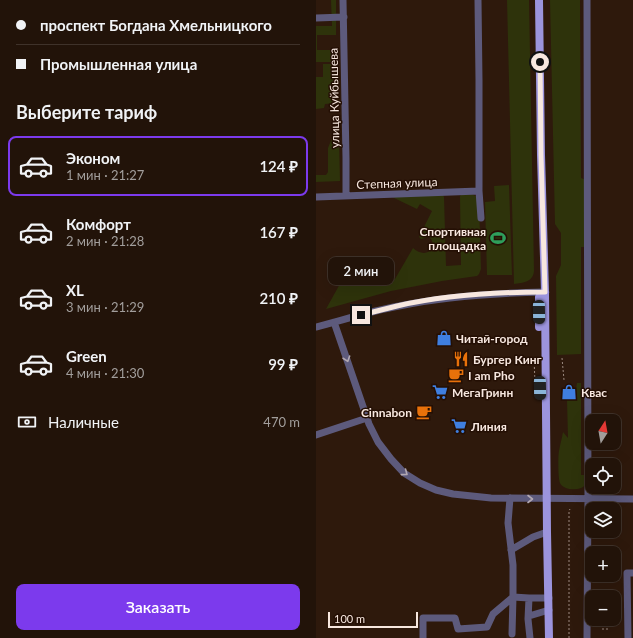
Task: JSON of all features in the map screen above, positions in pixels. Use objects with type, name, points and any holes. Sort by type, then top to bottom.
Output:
[{"type":"main road","points":[[539,0],[550,638]]},
{"type":"street","name":"улица Куйбышева","points":[[344,0],[346,196]]},
{"type":"street","points":[[478,0],[482,80],[479,191],[481,218]]},
{"type":"street","points":[[587,0],[587,638]]},
{"type":"street","points":[[316,18],[344,17]]},
{"type":"street","name":"Степная улица","points":[[316,197],[479,191]]},
{"type":"street","points":[[316,327],[398,306],[432,300],[468,295],[545,292]]},
{"type":"street","points":[[334,322],[369,424],[378,442],[404,473],[420,483],[436,490],[453,494],[491,498],[633,499]]},
{"type":"street","points":[[316,435],[367,418]]},
{"type":"street","points":[[510,498],[508,523],[513,565],[512,634]]},
{"type":"street","points":[[511,550],[533,537],[547,532]]},
{"type":"street","points":[[628,638],[627,573],[633,573]]},
{"type":"street","points":[[423,638],[423,618],[455,618],[458,629],[487,626],[493,614],[513,597],[549,598]]},
{"type":"street","points":[[530,598],[530,635]]},
{"type":"street","points":[[529,616],[549,610]]},
{"type":"path","points":[[562,358],[564,380]]},
{"type":"path","points":[[534,359],[535,382]]},
{"type":"path","points":[[570,509],[570,638]]},
{"type":"path","points":[[602,629],[609,629]]},
{"type":"green space","points":[[331,0],[336,0],[336,35],[317,35],[317,50],[337,50],[337,62],[316,62],[316,26],[332,26]]},
{"type":"green space","points":[[507,0],[529,0],[534,271],[530,280],[514,284]]},
{"type":"green space","points":[[550,0],[580,0],[581,178],[586,180],[586,247],[581,247],[581,354],[557,355],[556,276],[561,265],[561,233],[555,224]]},
{"type":"green space","points":[[323,64],[337,64],[338,102],[325,104],[324,108],[316,109],[316,77],[323,77]]},
{"type":"green space","points":[[337,136],[339,137],[340,181],[316,182],[316,175],[326,175],[328,172],[328,148],[332,138]]},
{"type":"green space","name":"Спортивная площадка","points":[[509,185],[512,275],[487,275],[485,202],[495,201],[494,186]]},
{"type":"green space","points":[[472,194],[477,197],[479,201],[481,269],[477,276],[391,291],[326,309],[351,264],[369,264],[395,279],[413,248],[418,252],[423,253],[430,250],[432,247],[433,244],[428,236],[421,239],[419,237],[432,211],[420,204],[417,209],[392,197],[443,195],[446,266],[461,265],[460,196]]},
{"type":"green space","points":[[577,383],[581,383],[581,475],[585,475],[585,485],[579,489],[568,489],[559,481],[558,458],[563,432],[568,438],[567,400],[574,393]]},
{"type":"place","name":"Спортивная площадка","points":[[498,238]]},
{"type":"place","name":"Читай-город","points":[[444,338]]},
{"type":"place","name":"Бургер Кинг","points":[[461,359]]},
{"type":"place","name":"I am Pho","points":[[456,375]]},
{"type":"place","name":"МегаГринн","points":[[440,392]]},
{"type":"place","name":"Квас","points":[[569,392]]},
{"type":"place","name":"Cinnabon","points":[[424,412]]},
{"type":"place","name":"Линия","points":[[459,426]]},
{"type":"route","points":[[361,315],[398,306],[468,295],[545,292],[540,62]]}]
